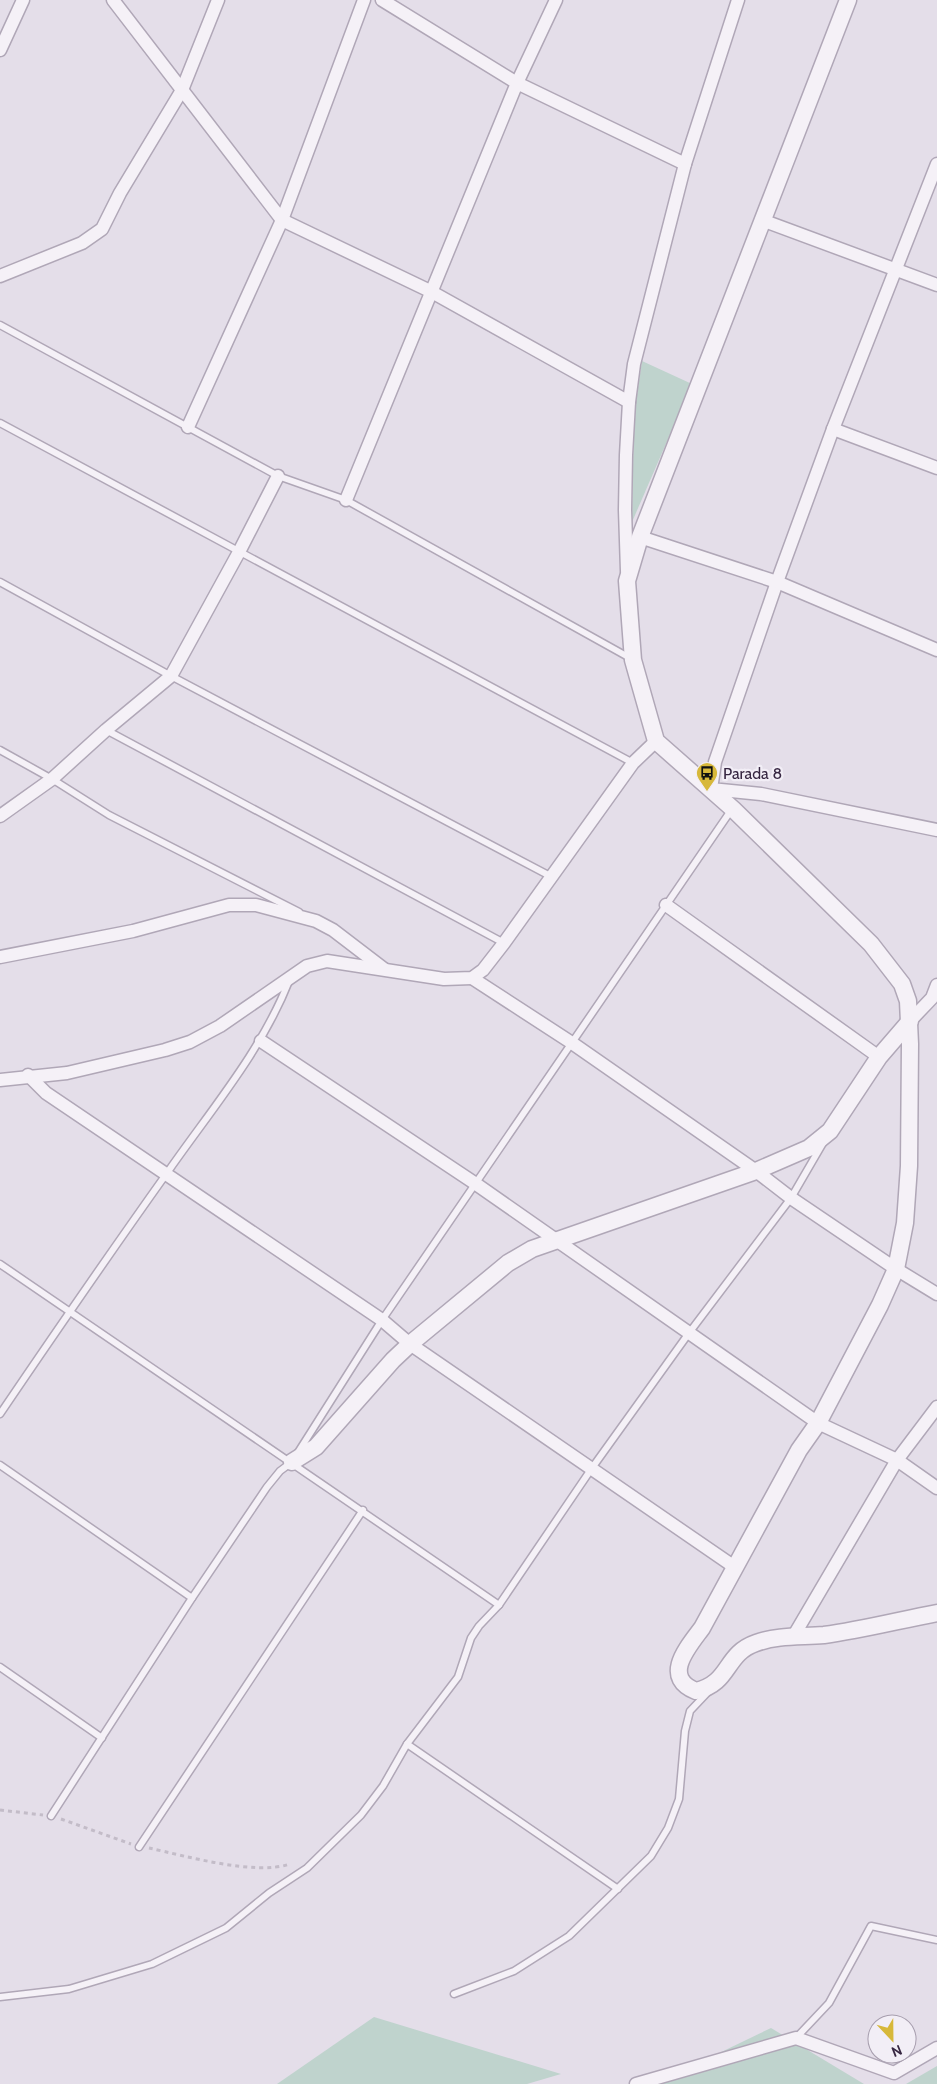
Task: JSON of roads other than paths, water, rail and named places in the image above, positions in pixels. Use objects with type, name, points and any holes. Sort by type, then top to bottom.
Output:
[{"type":"street","points":[[0,50],[23,0]]},
{"type":"street","points":[[113,0],[282,220],[430,291],[629,402]]},
{"type":"street","points":[[0,276],[82,243],[102,229],[120,193],[182,90],[218,0]]},
{"type":"street","points":[[188,427],[282,220],[364,0]]},
{"type":"street","points":[[382,0],[517,83],[685,164]]},
{"type":"street","points":[[346,500],[430,291],[517,83],[556,0]]},
{"type":"street","points":[[738,0],[685,164],[634,364],[629,402],[625,510],[627,581],[633,660],[656,741],[733,809],[877,950],[902,984],[908,1001],[910,1021],[909,1166],[905,1223],[896,1269],[880,1305],[818,1423],[795,1459],[702,1628],[685,1651],[678,1671],[681,1681],[687,1688],[696,1692],[715,1684],[741,1650],[755,1643],[773,1638],[824,1634],[937,1613]]},
{"type":"street","points":[[627,581],[640,537],[848,0]]},
{"type":"street","points":[[711,789],[715,762],[832,429],[937,164]]},
{"type":"street","points":[[762,220],[937,285]]},
{"type":"street","points":[[832,429],[937,468]]},
{"type":"street","points":[[0,816],[52,779],[106,730],[171,676],[278,476]]},
{"type":"street","points":[[640,537],[777,582],[937,650]]},
{"type":"street","points":[[472,978],[482,970],[504,943],[633,763],[656,741]]},
{"type":"street","points":[[711,789],[761,794],[937,830]]},
{"type":"street","points":[[0,957],[133,931],[229,905],[256,905],[316,920],[333,930],[385,969]]},
{"type":"street","points":[[666,906],[879,1057]]},
{"type":"street","points":[[0,1080],[28,1075],[67,1073],[190,1042],[220,1026],[307,966],[327,961],[444,979],[472,978],[572,1043],[756,1171],[791,1198],[896,1269],[937,1294]]},
{"type":"street","points":[[292,1462],[316,1448],[393,1360],[410,1344],[508,1263],[532,1249],[555,1240],[756,1171],[809,1148],[830,1131],[879,1057],[910,1021],[935,999],[937,985]]},
{"type":"street","points":[[261,1041],[476,1184],[818,1423],[897,1460],[937,1488]]},
{"type":"street","points":[[28,1075],[46,1092],[382,1320],[410,1344],[736,1568]]},
{"type":"street","points":[[792,1637],[897,1460],[937,1407]]},
{"type":"street","points":[[636,2084],[796,2038],[894,2072],[937,2048]]},
{"type":"lane","points":[[0,325],[278,476],[346,500],[633,660]]},
{"type":"lane","points":[[0,423],[633,763]]},
{"type":"lane","points":[[0,582],[171,676],[552,877]]},
{"type":"lane","points":[[106,730],[504,943]]},
{"type":"lane","points":[[0,750],[52,779],[109,816],[316,920]]},
{"type":"lane","points":[[50,1816],[192,1598],[268,1487],[280,1471],[292,1462],[382,1320],[733,809]]},
{"type":"lane","points":[[0,1414],[166,1173],[261,1041],[290,977]]},
{"type":"lane","points":[[0,1997],[69,1989],[152,1964],[226,1928],[269,1894],[307,1868],[361,1816],[383,1786],[407,1744],[458,1677],[471,1638],[479,1626],[499,1605],[592,1468],[689,1333],[791,1198],[830,1131]]},
{"type":"lane","points":[[0,1264],[69,1313],[363,1510],[499,1605]]},
{"type":"lane","points":[[0,1465],[192,1598]]},
{"type":"lane","points":[[139,1847],[363,1510]]},
{"type":"lane","points":[[0,1667],[102,1738]]},
{"type":"lane","points":[[454,1994],[514,1971],[569,1936],[651,1856],[668,1828],[678,1799],[685,1731],[690,1711],[715,1684]]},
{"type":"lane","points":[[407,1744],[618,1889]]},
{"type":"lane","points":[[796,2038],[829,2003],[871,1926],[937,1940]]},
{"type":"place","name":"Parada 8","points":[[707,792]]}]
